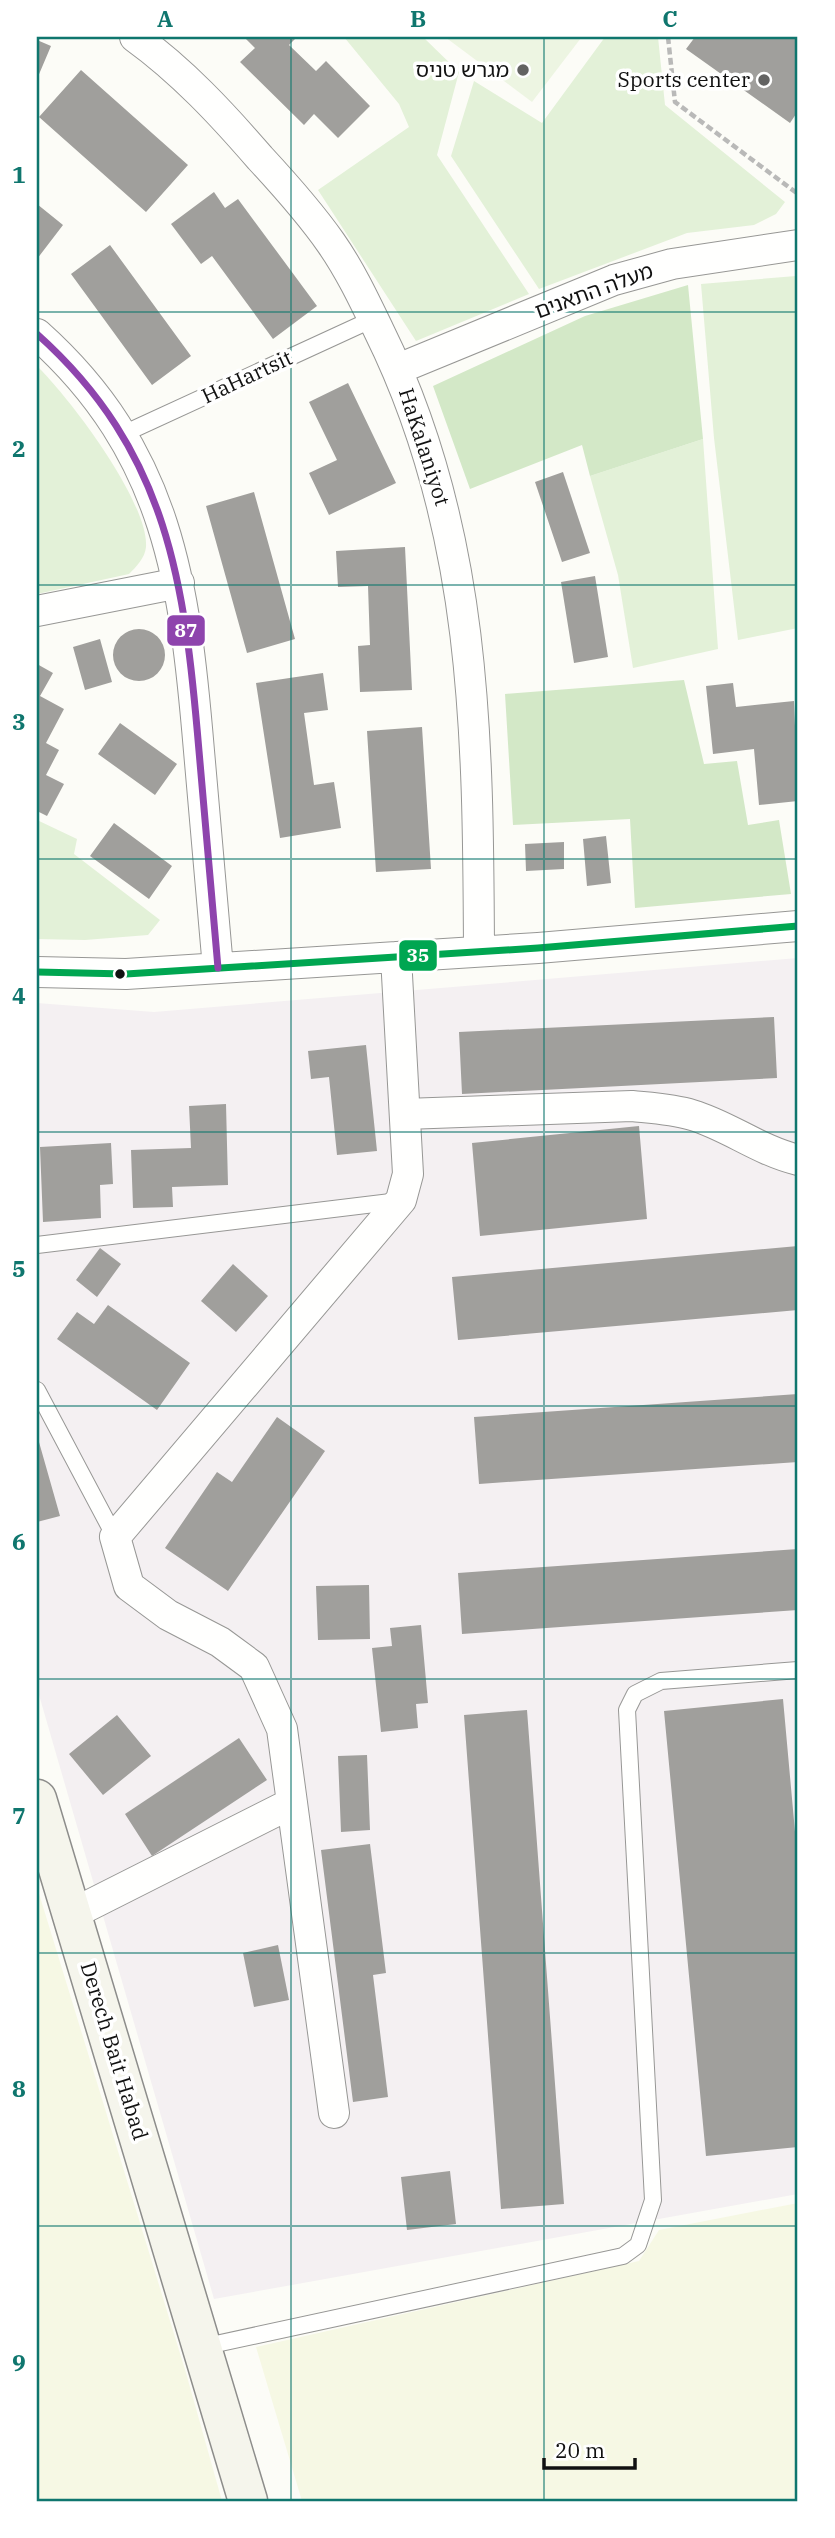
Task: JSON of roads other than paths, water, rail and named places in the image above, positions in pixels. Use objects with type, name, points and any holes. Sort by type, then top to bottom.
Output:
[{"type":"street","name":"HaKalaniyot","points":[[135,37],[196,89],[291,192],[332,245],[398,369],[425,441],[455,556],[474,723],[479,951]]},
{"type":"street","name":"מעלה התאנים","points":[[398,369],[614,280],[672,264],[798,245]]},
{"type":"street","points":[[37,334],[110,415],[156,504],[173,552],[190,648],[218,968]]},
{"type":"street","points":[[37,611],[179,583]]},
{"type":"street","points":[[37,972],[126,974],[396,957],[798,926]]},
{"type":"street","points":[[334,2113],[282,1729],[254,1667],[220,1642],[168,1615],[129,1586],[115,1537],[401,1200],[408,1174],[396,957]]},
{"type":"street","points":[[405,1114],[632,1105],[667,1109],[694,1115],[770,1153],[798,1160]]},
{"type":"street","name":"Derech Bait Habad","points":[[37,1799],[247,2501]]},
{"type":"street","points":[[72,1914],[292,1803]]},
{"type":"lane","name":"HaHartsit","points":[[121,435],[373,318]]},
{"type":"lane","points":[[37,1245],[401,1200]]},
{"type":"lane","points":[[37,1390],[115,1537]]},
{"type":"lane","points":[[202,2347],[623,2256],[638,2245],[653,2200],[627,1710],[635,1694],[661,1681],[798,1670]]},
{"type":"place","name":"מגרש טניס","points":[[523,70]]},
{"type":"place","name":"Sports center","points":[[764,80]]}]
